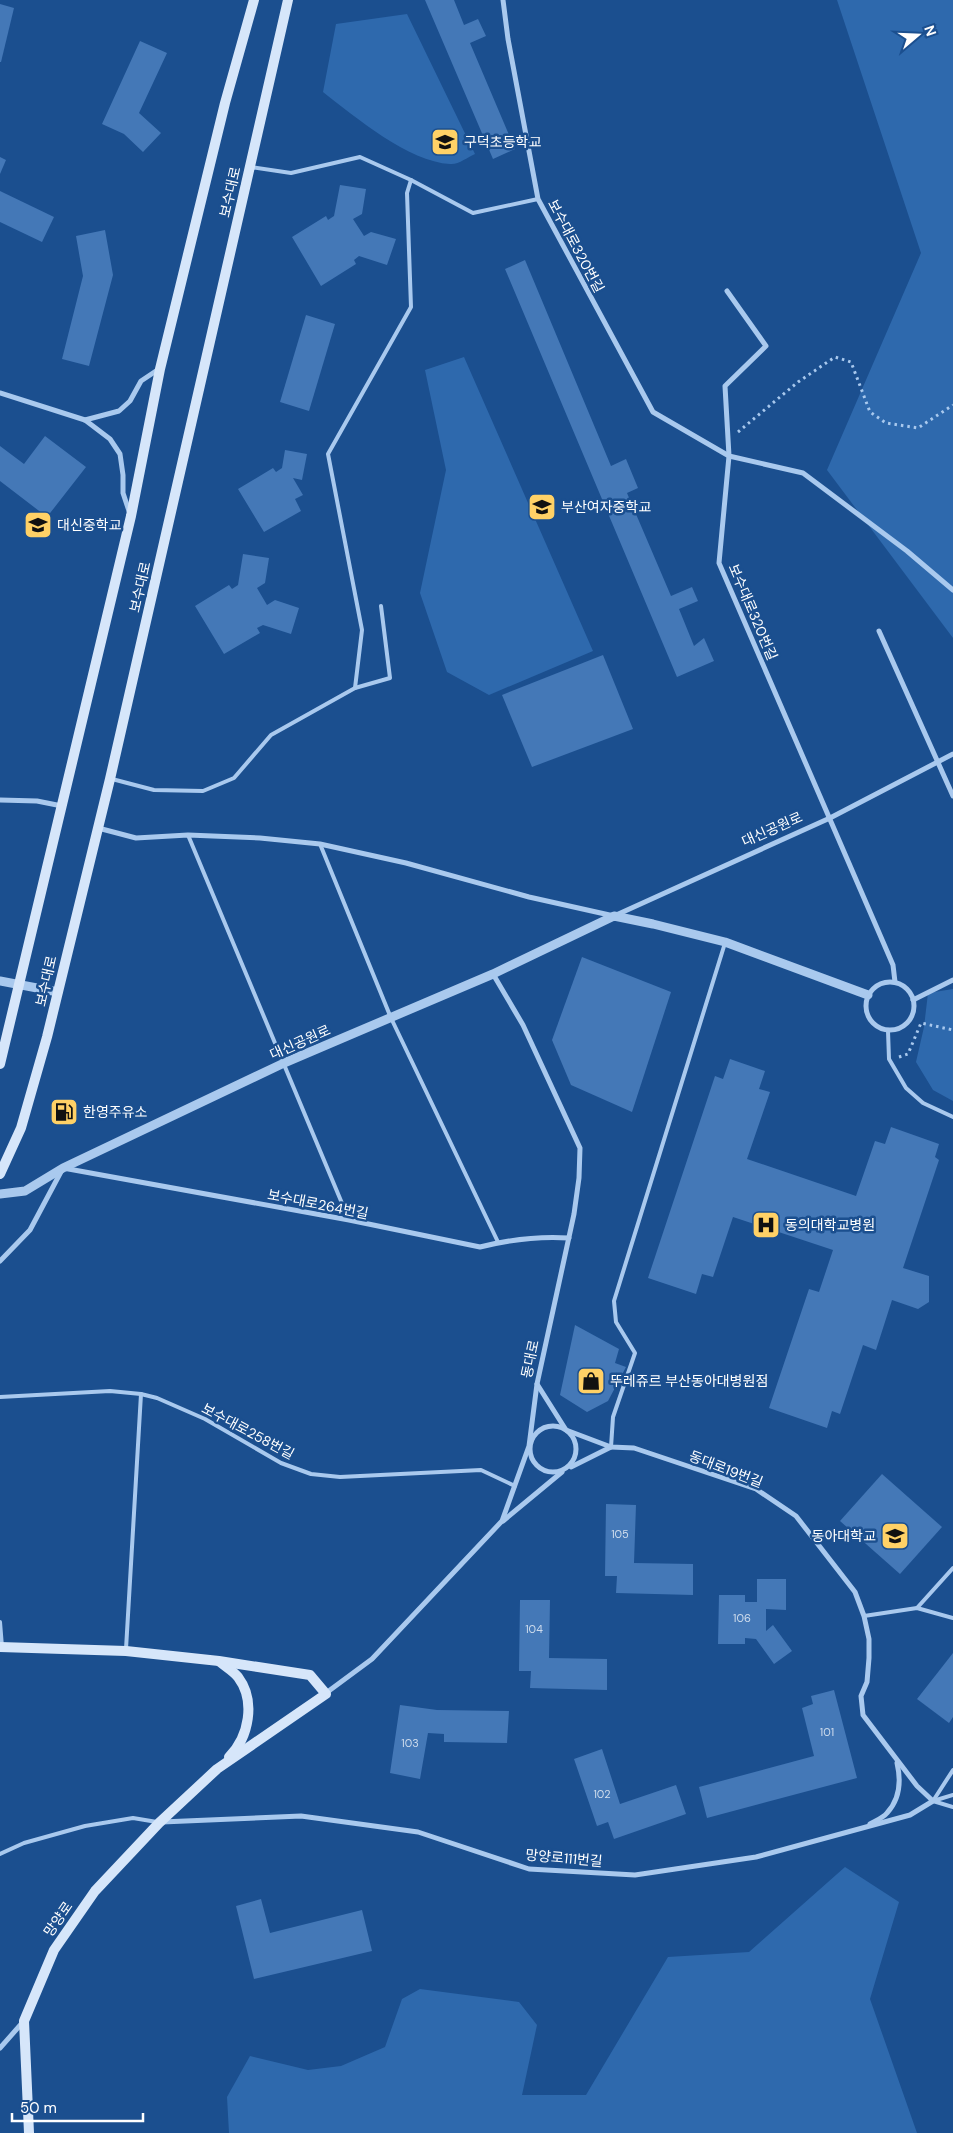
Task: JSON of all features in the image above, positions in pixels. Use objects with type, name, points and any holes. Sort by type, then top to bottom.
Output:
[{"type":"main road","name":"보수대로","points":[[0,1064],[131,516],[160,369],[225,103],[254,0]]},
{"type":"main road","name":"보수대로","points":[[0,1174],[22,1128],[58,992],[110,779],[288,0]]},
{"type":"main road","points":[[1,1647],[126,1651],[219,1661],[310,1675],[326,1694]]},
{"type":"main road","name":"망양로","points":[[29,2133],[24,2021],[54,1950],[95,1891],[158,1822],[217,1769],[239,1744],[248,1715],[248,1702],[237,1676],[219,1661]]},
{"type":"main road","name":"망양로","points":[[217,1769],[326,1694]]},
{"type":"street","name":"보수대로320번길","points":[[502,0],[538,199],[653,412],[729,456],[719,563],[893,965],[895,982]]},
{"type":"street","points":[[727,291],[766,346],[725,386],[729,456],[802,473],[907,551],[953,590]]},
{"type":"street","points":[[85,420],[119,410],[130,400],[140,380],[160,369]]},
{"type":"street","points":[[0,393],[85,420],[110,439],[120,454],[123,493],[131,516]]},
{"type":"street","points":[[879,631],[953,796]]},
{"type":"street","name":"대신공원로","points":[[0,1194],[25,1191],[63,1168],[284,1063],[493,974],[614,916],[830,818],[953,754]]},
{"type":"street","points":[[0,800],[37,801],[62,806]]},
{"type":"street","points":[[97,828],[136,838],[188,835],[260,838],[320,844],[725,942],[868,995]]},
{"type":"street","name":"동대로","points":[[326,1694],[372,1659],[502,1521],[530,1446],[537,1384],[569,1238],[579,1178],[580,1148],[523,1025],[493,974]]},
{"type":"street","points":[[0,980],[58,992]]},
{"type":"street","points":[[913,1000],[953,980]]},
{"type":"street","points":[[884,982],[895,982],[907,988],[913,1000],[912,1015],[903,1027],[888,1031],[876,1027],[868,1018],[865,1006],[868,995],[875,987],[884,982]]},
{"type":"street","points":[[0,1261],[30,1230],[63,1168]]},
{"type":"street","name":"보수대로264번길","points":[[63,1168],[349,1220],[480,1248],[498,1242],[555,1237],[569,1238]]},
{"type":"street","points":[[502,1521],[573,1462],[576,1450],[574,1438],[566,1430],[537,1384]]},
{"type":"street","points":[[555,1426],[611,1447],[555,1473],[540,1469],[530,1456],[530,1446],[534,1435],[544,1427],[555,1426]]},
{"type":"street","name":"동대로19번길","points":[[611,1447],[634,1448],[756,1489],[796,1516],[855,1592],[864,1616],[869,1639],[869,1658],[867,1682],[861,1696],[863,1715],[917,1786],[933,1801]]},
{"type":"street","points":[[864,1828],[887,1814],[896,1798],[900,1779],[897,1760]]},
{"type":"street","name":"망양로111번길","points":[[158,1822],[301,1816],[418,1832],[529,1869],[635,1875],[756,1857],[910,1815],[933,1801]]},
{"type":"street","points":[[0,2048],[24,2021]]},
{"type":"lane","points":[[250,167],[291,173],[360,157],[411,180],[473,213],[538,199]]},
{"type":"lane","points":[[355,688],[362,630],[328,454],[410,307],[407,193],[411,180]]},
{"type":"lane","points":[[110,779],[154,790],[202,791],[234,778],[272,735],[355,688],[390,678],[381,606]]},
{"type":"lane","points":[[188,835],[349,1220]]},
{"type":"lane","points":[[320,844],[391,1018],[498,1242]]},
{"type":"lane","points":[[611,1447],[613,1417],[636,1353],[616,1322],[614,1301],[725,942]]},
{"type":"lane","points":[[888,1031],[889,1060],[906,1088],[923,1103],[953,1117]]},
{"type":"lane","name":"보수대로258번길","points":[[0,1397],[110,1391],[141,1394],[157,1398],[205,1419],[281,1463],[311,1474],[340,1477],[481,1470],[515,1486]]},
{"type":"lane","points":[[126,1651],[141,1394]]},
{"type":"lane","points":[[918,1608],[953,1568]]},
{"type":"lane","points":[[864,1616],[918,1608],[953,1618]]},
{"type":"lane","points":[[0,1622],[1,1647]]},
{"type":"lane","points":[[933,1801],[953,1770]]},
{"type":"lane","points":[[933,1801],[953,1795]]},
{"type":"lane","points":[[933,1801],[953,1807]]},
{"type":"lane","points":[[0,1854],[24,1843],[85,1826],[133,1818],[158,1822]]},
{"type":"path","points":[[728,441],[762,410],[798,382],[835,357],[851,362],[870,412],[886,423],[918,428],[953,405]]},
{"type":"path","points":[[889,1060],[908,1054],[920,1023],[953,1030]]},
{"type":"shaded area","points":[[837,0],[953,0],[953,638],[827,470],[921,253]]},
{"type":"shaded area","points":[[407,14],[475,154],[456,163],[450,164],[434,161],[400,147],[366,125],[323,92],[336,24]]},
{"type":"shaded area","points":[[464,357],[593,651],[489,695],[447,672],[420,593],[446,470],[425,370]]},
{"type":"shaded area","points":[[953,989],[953,1101],[933,1090],[916,1062],[924,1027],[928,993]]},
{"type":"shaded area","points":[[845,1867],[899,1902],[870,1999],[917,2133],[229,2133],[227,2097],[250,2056],[308,2070],[341,2066],[385,2047],[402,1999],[420,1989],[519,2002],[537,2025],[522,2095],[586,2095],[668,1957],[749,1952]]},
{"type":"building","points":[[425,0],[454,0],[464,25],[478,19],[486,36],[470,43],[515,149],[493,159]]},
{"type":"building","points":[[0,4],[14,8],[1,62],[0,62]]},
{"type":"building","points":[[140,41],[167,53],[139,113],[161,133],[143,152],[124,134],[102,124]]},
{"type":"building","points":[[0,157],[6,160],[0,174]]},
{"type":"building","points":[[340,185],[366,189],[362,214],[353,219],[364,236],[371,232],[396,239],[387,265],[359,256],[354,260],[356,264],[321,286],[292,237],[326,216],[328,220],[334,216]]},
{"type":"building","points":[[0,191],[54,217],[42,242],[0,222]]},
{"type":"building","points":[[105,230],[113,275],[89,366],[62,359],[83,276],[76,236]]},
{"type":"building","points":[[525,260],[611,466],[626,459],[638,488],[627,493],[671,596],[692,587],[698,601],[679,609],[694,646],[704,638],[714,661],[677,677],[505,269]]},
{"type":"building","points":[[306,315],[335,324],[309,411],[280,402]]},
{"type":"building","points":[[45,436],[86,467],[47,517],[0,481],[0,446],[24,464]]},
{"type":"building","points":[[285,450],[307,454],[302,480],[293,478],[303,495],[295,499],[301,511],[264,532],[238,489],[273,468],[276,472],[282,468]]},
{"type":"building","points":[[243,554],[269,558],[265,583],[257,588],[267,605],[275,600],[299,608],[291,634],[263,625],[257,628],[260,633],[224,654],[195,606],[229,585],[232,589],[238,585]]},
{"type":"building","points":[[603,655],[633,729],[532,767],[502,695]]},
{"type":"building","points":[[582,957],[671,992],[632,1112],[571,1085],[552,1040]]},
{"type":"building","points":[[730,1059],[765,1071],[759,1089],[770,1092],[747,1159],[856,1196],[875,1141],[885,1144],[891,1127],[939,1144],[935,1157],[939,1160],[903,1268],[929,1276],[929,1302],[918,1309],[892,1300],[876,1350],[863,1345],[840,1414],[832,1411],[827,1428],[769,1408],[809,1289],[819,1292],[833,1250],[733,1217],[713,1277],[702,1274],[696,1294],[648,1278],[715,1076],[723,1079]]},
{"type":"building","name":"뚜레쥬르 부산동아대병원점","points":[[575,1325],[619,1349],[615,1363],[626,1367],[608,1401],[587,1412],[560,1395]]},
{"type":"building","points":[[882,1474],[942,1527],[900,1574],[840,1521]]},
{"type":"building","points":[[606,1504],[636,1505],[634,1563],[693,1564],[693,1595],[616,1593],[617,1576],[605,1576]]},
{"type":"building","points":[[757,1579],[786,1579],[786,1610],[766,1609],[766,1631],[773,1625],[792,1651],[774,1664],[756,1639],[745,1638],[745,1644],[718,1644],[719,1595],[745,1595],[745,1602],[757,1602]]},
{"type":"building","points":[[520,1600],[550,1600],[549,1658],[607,1659],[607,1690],[530,1688],[531,1671],[519,1671]]},
{"type":"building","points":[[953,1653],[953,1717],[949,1723],[917,1699]]},
{"type":"building","points":[[834,1690],[857,1778],[707,1818],[699,1787],[814,1756],[802,1708],[813,1704],[811,1696]]},
{"type":"building","points":[[400,1705],[437,1710],[509,1711],[507,1743],[444,1742],[444,1734],[428,1733],[420,1779],[390,1773]]},
{"type":"building","points":[[602,1749],[620,1804],[676,1785],[686,1814],[614,1839],[608,1822],[597,1826],[574,1759]]},
{"type":"building","points":[[261,1899],[270,1933],[362,1910],[372,1951],[254,1979],[236,1906]]},
{"type":"place","name":"구덕초등학교","points":[[445,142]]},
{"type":"place","name":"부산여자중학교","points":[[542,507]]},
{"type":"place","name":"대신중학교","points":[[38,525]]},
{"type":"place","name":"한영주유소","points":[[64,1112]]},
{"type":"place","name":"동의대학교병원","points":[[766,1225]]},
{"type":"place","name":"뚜레쥬르 부산동아대병원점","points":[[591,1381]]},
{"type":"place","name":"동아대학교","points":[[895,1536]]}]
